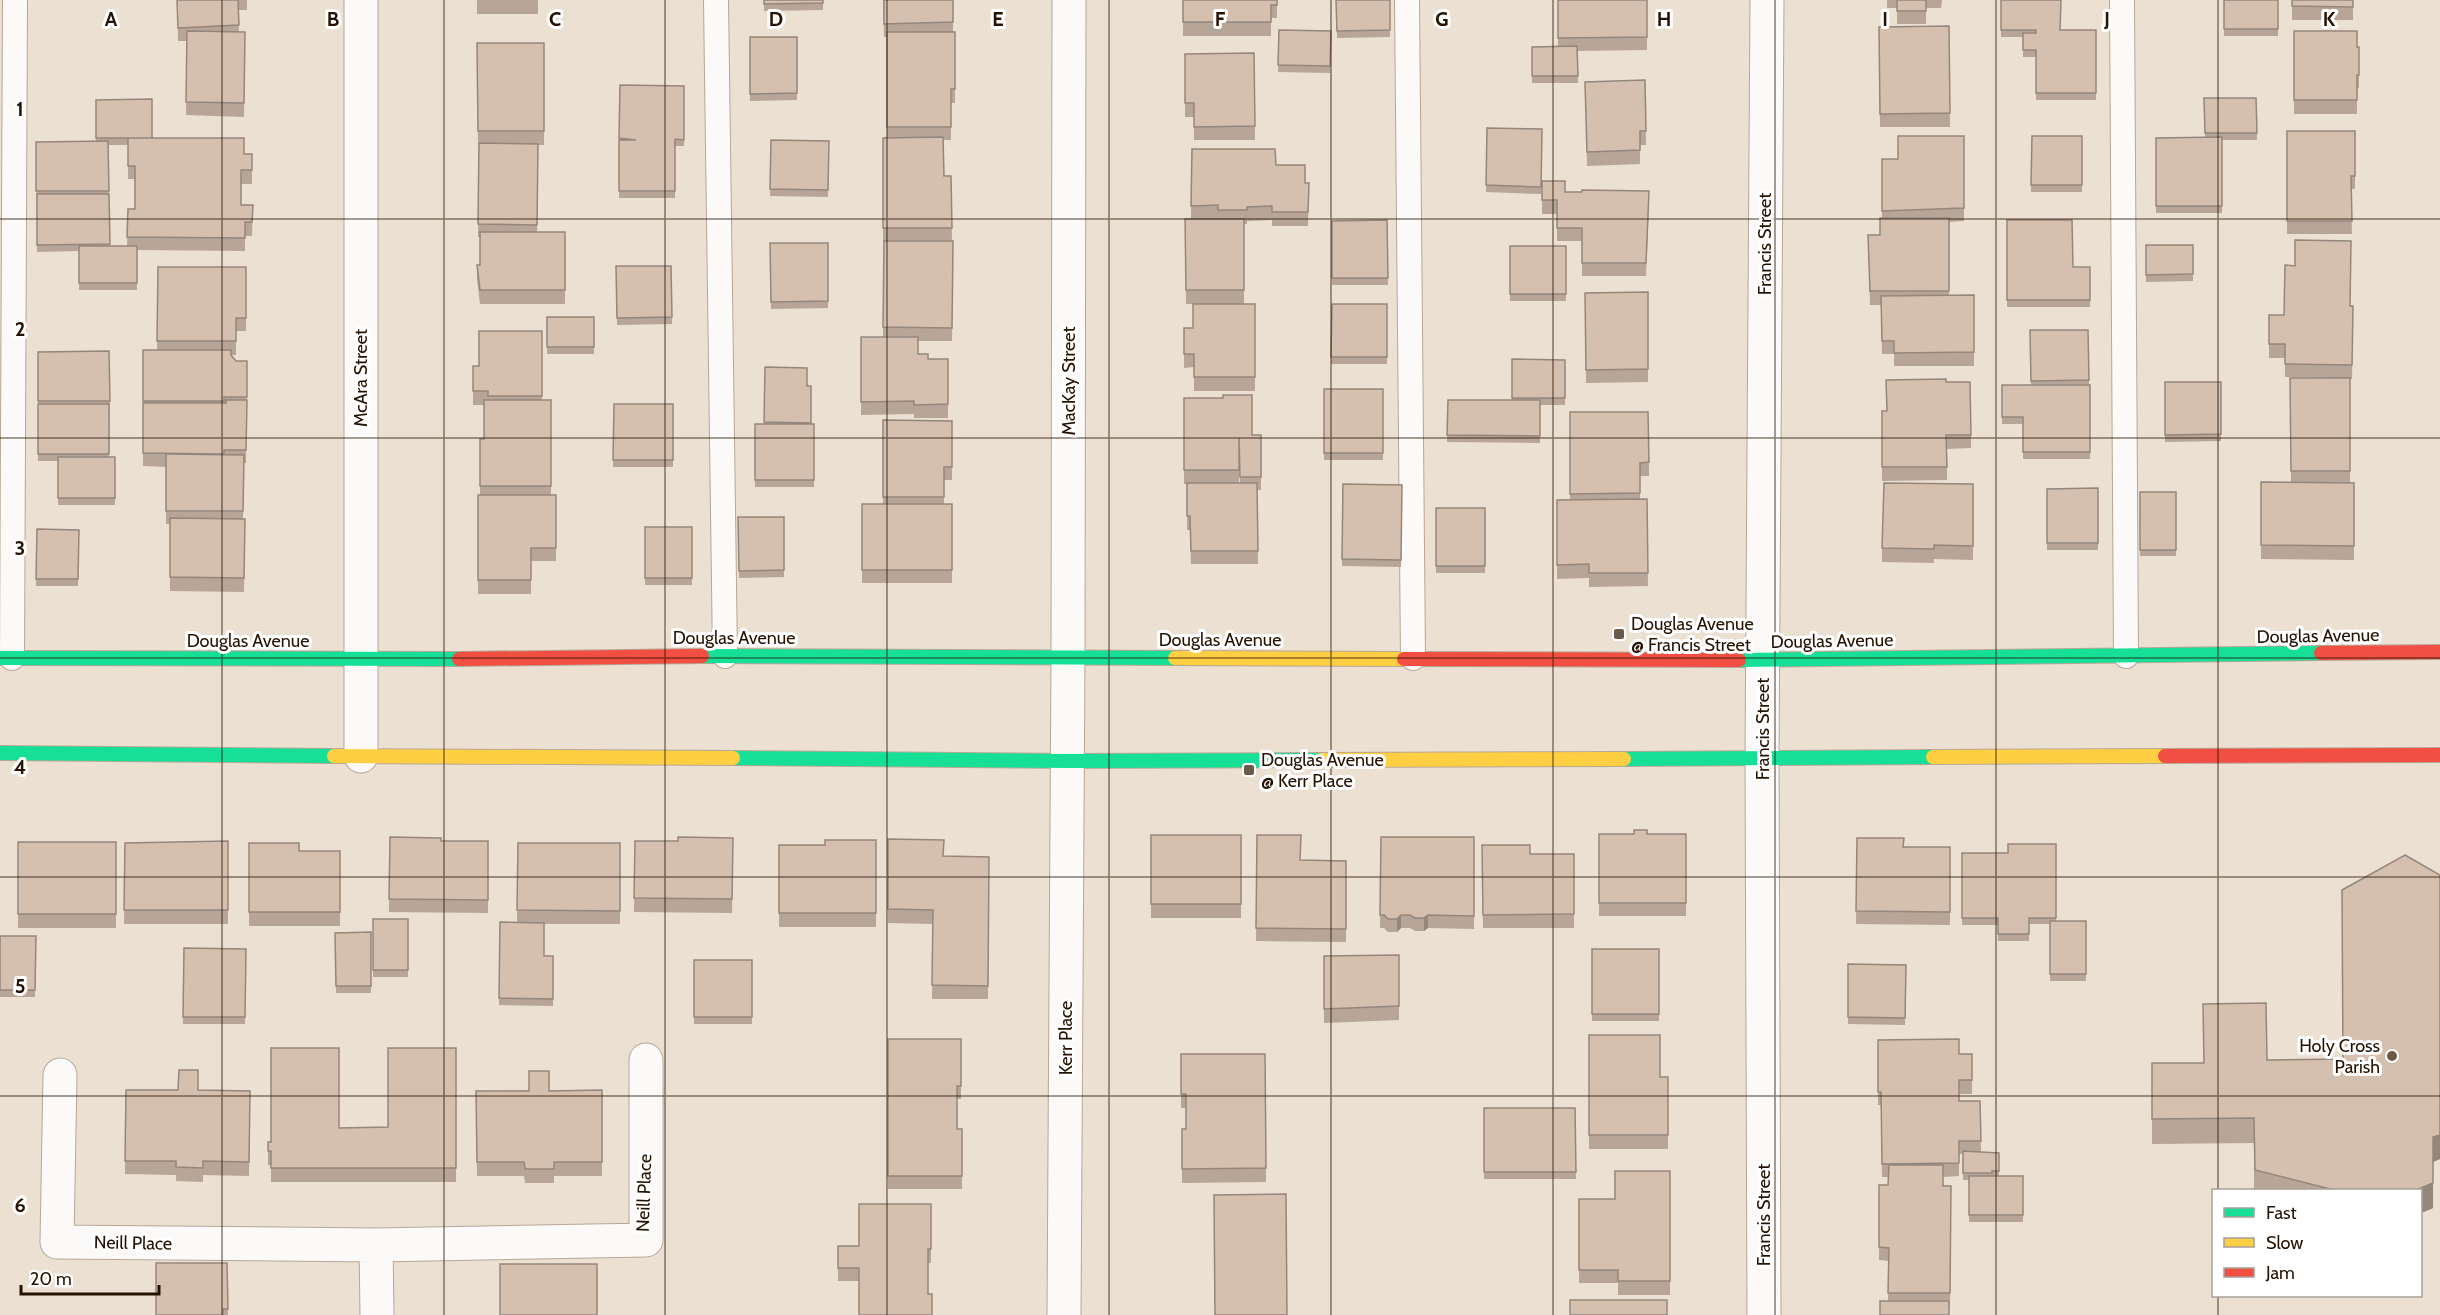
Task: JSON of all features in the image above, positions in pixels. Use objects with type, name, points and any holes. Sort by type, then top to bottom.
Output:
[{"type":"street","name":"McAra Street","points":[[361,0],[361,756]]},
{"type":"street","name":"MacKay Street","points":[[1066,761],[1069,0]]},
{"type":"street","name":"Francis Street","points":[[1764,1315],[1762,756],[1767,0]]},
{"type":"street","name":"Douglas Avenue","points":[[6,658],[362,660],[725,656],[1763,660],[2440,652]]},
{"type":"street","points":[[0,753],[1066,761],[1762,756],[2440,755]]},
{"type":"street","name":"Kerr Place","points":[[1064,1315],[1066,761]]},
{"type":"street","name":"Neill Place","points":[[60,1075],[57,1242],[376,1245],[646,1240],[646,1060]]},
{"type":"street","points":[[376,1245],[377,1315]]},
{"type":"lane","points":[[6,658],[15,0]]},
{"type":"lane","points":[[716,0],[725,656]]},
{"type":"lane","points":[[1407,0],[1413,658]]},
{"type":"lane","points":[[2122,0],[2126,656]]},
{"type":"building","points":[[177,0],[238,0],[239,25],[178,28]]},
{"type":"building","points":[[764,0],[823,0],[823,3],[764,4]]},
{"type":"building","points":[[884,0],[953,0],[953,22],[884,24]]},
{"type":"building","points":[[1183,0],[1277,0],[1277,5],[1271,5],[1271,22],[1183,22]]},
{"type":"building","points":[[1336,0],[1390,0],[1390,30],[1337,31]]},
{"type":"building","points":[[1558,0],[1647,0],[1647,37],[1558,38]]},
{"type":"building","points":[[1897,0],[1926,0],[1926,11],[1897,11]]},
{"type":"building","points":[[2001,0],[2061,0],[2060,30],[2096,30],[2096,93],[2036,93],[2036,50],[2023,50],[2023,33],[2036,33],[2036,30],[2001,30]]},
{"type":"building","points":[[2224,0],[2278,0],[2278,29],[2224,29]]},
{"type":"building","points":[[2292,0],[2353,0],[2353,7],[2292,6]]},
{"type":"building","points":[[1949,26],[1950,113],[1880,114],[1879,27]]},
{"type":"building","points":[[1279,30],[1331,31],[1330,66],[1278,65]]},
{"type":"building","points":[[187,31],[245,32],[244,103],[186,102]]},
{"type":"building","points":[[2294,31],[2357,31],[2359,75],[2357,75],[2357,100],[2294,100]]},
{"type":"building","points":[[887,32],[955,32],[955,89],[951,89],[951,127],[887,127]]},
{"type":"building","points":[[750,37],[797,37],[797,93],[750,94]]},
{"type":"building","points":[[477,43],[544,43],[544,131],[478,131]]},
{"type":"building","points":[[1577,46],[1578,76],[1532,76],[1532,47]]},
{"type":"building","points":[[1254,53],[1255,126],[1194,127],[1194,103],[1185,103],[1185,54]]},
{"type":"building","points":[[1645,80],[1646,131],[1640,131],[1640,150],[1587,152],[1585,82]]},
{"type":"building","points":[[620,85],[684,86],[684,140],[675,139],[675,191],[619,191],[619,140],[636,140],[619,138]]},
{"type":"building","points":[[2204,98],[2256,98],[2257,133],[2205,133]]},
{"type":"building","points":[[152,99],[152,138],[96,138],[96,100]]},
{"type":"building","points":[[1487,128],[1542,129],[1541,187],[1486,185]]},
{"type":"building","points":[[2287,131],[2355,131],[2355,176],[2351,176],[2352,221],[2287,221]]},
{"type":"building","points":[[1898,136],[1964,136],[1964,208],[1882,211],[1882,159],[1898,159]]},
{"type":"building","points":[[2032,136],[2082,136],[2082,185],[2031,185]]},
{"type":"building","points":[[943,137],[944,176],[951,176],[952,228],[883,228],[883,138]]},
{"type":"building","points":[[2222,137],[2222,206],[2156,206],[2156,138]]},
{"type":"building","points":[[128,138],[244,138],[244,154],[252,154],[252,170],[241,170],[241,205],[253,205],[252,222],[245,222],[245,238],[127,237],[128,209],[135,209],[135,166],[128,166]]},
{"type":"building","points":[[771,140],[829,141],[828,190],[770,189]]},
{"type":"building","points":[[108,141],[109,191],[36,191],[36,142]]},
{"type":"building","points":[[479,143],[538,144],[537,225],[478,224]]},
{"type":"building","points":[[1192,149],[1275,149],[1276,165],[1305,165],[1305,183],[1309,183],[1308,212],[1272,212],[1272,206],[1247,207],[1247,210],[1218,210],[1218,205],[1191,206]]},
{"type":"building","points":[[1542,181],[1565,181],[1565,192],[1649,191],[1646,263],[1582,263],[1582,228],[1557,228],[1557,200],[1542,200]]},
{"type":"building","points":[[37,194],[109,194],[110,244],[37,245]]},
{"type":"building","points":[[1880,218],[1949,218],[1949,291],[1870,291],[1868,235],[1880,235]]},
{"type":"building","points":[[1185,219],[1244,219],[1244,290],[1186,290]]},
{"type":"building","points":[[1387,220],[1388,278],[1332,278],[1332,221]]},
{"type":"building","points":[[2007,220],[2072,220],[2073,267],[2090,267],[2090,300],[2007,300]]},
{"type":"building","points":[[480,232],[565,232],[565,290],[480,290],[477,265],[480,265]]},
{"type":"building","points":[[2295,240],[2351,241],[2352,365],[2285,364],[2285,344],[2269,344],[2269,315],[2284,315],[2285,265],[2295,266]]},
{"type":"building","points":[[884,241],[953,241],[952,328],[883,327]]},
{"type":"building","points":[[770,243],[828,243],[828,301],[771,302]]},
{"type":"building","points":[[2146,245],[2193,245],[2193,274],[2146,275]]},
{"type":"building","points":[[79,246],[137,246],[137,283],[79,283]]},
{"type":"building","points":[[1510,246],[1566,246],[1566,294],[1510,294]]},
{"type":"building","points":[[616,266],[671,266],[672,317],[617,318]]},
{"type":"building","points":[[158,267],[246,267],[246,318],[236,318],[236,341],[157,341]]},
{"type":"building","points":[[1648,292],[1648,369],[1586,370],[1585,293]]},
{"type":"building","points":[[1974,295],[1974,352],[1894,353],[1894,341],[1882,341],[1881,296]]},
{"type":"building","points":[[1193,304],[1255,304],[1255,377],[1194,377],[1194,354],[1184,354],[1184,328],[1193,328]]},
{"type":"building","points":[[1332,304],[1387,304],[1387,357],[1331,357]]},
{"type":"building","points":[[547,317],[594,317],[594,347],[547,347]]},
{"type":"building","points":[[2030,330],[2088,330],[2089,380],[2031,381]]},
{"type":"building","points":[[479,331],[542,331],[542,396],[488,396],[488,391],[473,391],[473,366],[479,366]]},
{"type":"building","points":[[861,337],[918,337],[918,354],[928,354],[928,359],[948,359],[948,404],[914,405],[914,401],[861,402]]},
{"type":"building","points":[[143,350],[231,350],[231,355],[236,361],[247,361],[247,397],[224,397],[224,401],[143,401]]},
{"type":"building","points":[[109,351],[110,401],[38,401],[38,352]]},
{"type":"building","points":[[1512,359],[1565,360],[1565,398],[1512,398]]},
{"type":"building","points":[[765,367],[807,368],[807,386],[811,386],[811,423],[764,422]]},
{"type":"building","points":[[2290,378],[2350,378],[2350,471],[2291,471]]},
{"type":"building","points":[[1946,379],[1946,382],[1970,382],[1971,435],[1946,435],[1947,467],[1882,467],[1882,411],[1887,411],[1886,380]]},
{"type":"building","points":[[2165,382],[2221,382],[2221,434],[2165,435]]},
{"type":"building","points":[[2002,385],[2090,385],[2090,452],[2023,452],[2023,417],[2002,417]]},
{"type":"building","points":[[1324,389],[1383,389],[1383,453],[1324,453]]},
{"type":"building","points":[[1223,395],[1252,395],[1252,435],[1261,435],[1261,477],[1240,477],[1239,438],[1239,470],[1184,470],[1184,398],[1223,398]]},
{"type":"building","points":[[226,400],[247,400],[246,450],[224,450],[224,454],[143,453],[143,403],[226,403]]},
{"type":"building","points":[[484,400],[551,400],[551,486],[480,486],[480,439],[484,439]]},
{"type":"building","points":[[1448,400],[1540,400],[1540,436],[1447,435]]},
{"type":"building","points":[[38,404],[109,404],[109,454],[38,454]]},
{"type":"building","points":[[614,404],[673,404],[673,460],[613,460]]},
{"type":"building","points":[[1570,412],[1648,412],[1649,462],[1640,463],[1640,493],[1570,494]]},
{"type":"building","points":[[883,420],[952,421],[952,467],[944,467],[944,497],[883,497]]},
{"type":"building","points":[[755,424],[814,424],[814,480],[755,480]]},
{"type":"building","points":[[166,454],[244,455],[243,511],[166,511]]},
{"type":"building","points":[[58,457],[115,457],[115,498],[58,498]]},
{"type":"building","points":[[2261,482],[2354,483],[2354,546],[2261,545]]},
{"type":"building","points":[[1187,483],[1257,483],[1258,551],[1191,551],[1190,516],[1187,516]]},
{"type":"building","points":[[1884,483],[1973,484],[1973,546],[1934,545],[1934,549],[1882,548]]},
{"type":"building","points":[[1343,484],[1402,485],[1401,560],[1342,559]]},
{"type":"building","points":[[2098,488],[2098,543],[2047,543],[2047,489]]},
{"type":"building","points":[[2140,492],[2176,492],[2176,550],[2140,550]]},
{"type":"building","points":[[478,495],[556,495],[556,548],[531,548],[531,580],[478,580]]},
{"type":"building","points":[[1647,499],[1648,573],[1589,573],[1589,564],[1557,565],[1557,500]]},
{"type":"building","points":[[862,504],[952,504],[952,570],[862,570]]},
{"type":"building","points":[[1436,508],[1485,508],[1485,566],[1436,566]]},
{"type":"building","points":[[738,517],[784,517],[784,570],[739,571]]},
{"type":"building","points":[[170,518],[245,519],[244,578],[170,577]]},
{"type":"building","points":[[645,527],[692,527],[692,578],[645,578]]},
{"type":"building","points":[[37,529],[79,530],[78,579],[36,579]]},
{"type":"building","points":[[1634,830],[1647,830],[1647,834],[1686,834],[1686,903],[1599,903],[1599,834],[1634,834]]},
{"type":"building","points":[[1151,835],[1241,835],[1241,904],[1151,904]]},
{"type":"building","points":[[1257,835],[1301,835],[1300,860],[1346,861],[1346,929],[1256,928]]},
{"type":"building","points":[[390,837],[441,838],[441,841],[488,841],[488,900],[389,899]]},
{"type":"building","points":[[678,837],[733,838],[732,899],[634,898],[635,841],[678,841]]},
{"type":"building","points":[[1381,837],[1474,837],[1474,916],[1428,915],[1424,918],[1415,918],[1410,915],[1401,915],[1397,919],[1388,919],[1380,915]]},
{"type":"building","points":[[1857,838],[1904,838],[1903,847],[1950,847],[1950,912],[1856,911]]},
{"type":"building","points":[[888,839],[944,840],[943,856],[989,857],[988,986],[932,985],[933,910],[888,909]]},
{"type":"building","points":[[825,840],[876,840],[876,913],[779,913],[779,845],[825,845]]},
{"type":"building","points":[[228,841],[228,910],[124,910],[125,843]]},
{"type":"building","points":[[18,842],[116,842],[116,914],[18,914]]},
{"type":"building","points":[[249,843],[299,843],[299,851],[340,851],[340,912],[249,912]]},
{"type":"building","points":[[518,843],[620,843],[620,911],[517,910]]},
{"type":"building","points":[[2008,844],[2056,844],[2056,918],[2029,918],[2029,934],[1998,934],[1998,918],[1962,918],[1962,853],[2008,853]]},
{"type":"building","points":[[1482,845],[1530,845],[1530,854],[1574,854],[1574,914],[1483,915]]},
{"type":"building","name":"Holy Cross Parish","points":[[2405,855],[2440,875],[2440,1135],[2433,1137],[2433,1183],[2419,1189],[2330,1189],[2255,1170],[2254,1118],[2152,1119],[2152,1063],[2204,1063],[2203,1004],[2266,1003],[2267,1060],[2343,1059],[2342,890]]},
{"type":"building","points":[[373,919],[408,919],[408,970],[373,970]]},
{"type":"building","points":[[2050,921],[2086,921],[2086,974],[2050,974]]},
{"type":"building","points":[[500,922],[544,923],[544,956],[553,956],[553,999],[499,998]]},
{"type":"building","points":[[371,932],[371,986],[336,986],[335,933]]},
{"type":"building","points":[[0,936],[36,936],[35,990],[0,990]]},
{"type":"building","points":[[184,948],[246,949],[245,1017],[183,1017]]},
{"type":"building","points":[[1592,949],[1659,949],[1659,1014],[1592,1014]]},
{"type":"building","points":[[1399,955],[1399,1006],[1324,1009],[1324,956]]},
{"type":"building","points":[[694,960],[752,960],[752,1017],[694,1017]]},
{"type":"building","points":[[1848,964],[1906,965],[1905,1018],[1848,1017]]},
{"type":"building","points":[[1589,1035],[1660,1035],[1660,1077],[1668,1077],[1668,1135],[1589,1135]]},
{"type":"building","points":[[888,1039],[961,1039],[961,1086],[957,1086],[957,1129],[962,1129],[962,1176],[888,1176]]},
{"type":"building","points":[[1959,1039],[1959,1054],[1972,1054],[1972,1080],[1959,1080],[1959,1101],[1980,1101],[1981,1141],[1959,1141],[1959,1163],[1882,1164],[1878,1040]]},
{"type":"building","points":[[271,1048],[339,1048],[339,1128],[388,1127],[388,1048],[456,1048],[456,1168],[271,1168],[271,1151],[268,1151],[268,1142],[271,1142]]},
{"type":"building","points":[[1181,1054],[1265,1054],[1266,1168],[1182,1169],[1182,1129],[1186,1129],[1186,1094],[1181,1094]]},
{"type":"building","points":[[179,1070],[198,1070],[198,1090],[250,1091],[249,1162],[203,1161],[203,1168],[176,1167],[176,1161],[125,1161],[126,1090],[178,1090]]},
{"type":"building","points":[[529,1071],[549,1071],[549,1091],[602,1090],[602,1162],[554,1162],[554,1169],[525,1169],[524,1162],[477,1162],[476,1091],[529,1091]]},
{"type":"building","points":[[1484,1108],[1575,1108],[1576,1172],[1484,1172]]},
{"type":"building","points":[[1963,1151],[1999,1153],[1999,1171],[1963,1173]]},
{"type":"building","points":[[1889,1165],[1943,1165],[1943,1186],[1951,1186],[1950,1293],[1888,1293],[1889,1248],[1879,1247],[1879,1185],[1888,1185]]},
{"type":"building","points":[[1615,1171],[1670,1171],[1670,1281],[1618,1281],[1618,1270],[1579,1270],[1579,1199],[1615,1199]]},
{"type":"building","points":[[1969,1176],[2023,1176],[2023,1215],[1969,1215]]},
{"type":"building","points":[[1286,1194],[1287,1315],[1215,1315],[1214,1195]]},
{"type":"building","points":[[859,1204],[931,1204],[928,1294],[932,1294],[932,1315],[859,1315],[859,1268],[838,1268],[838,1246],[859,1246]]},
{"type":"building","points":[[156,1263],[227,1263],[228,1309],[223,1309],[223,1315],[156,1315]]},
{"type":"building","points":[[500,1264],[597,1264],[597,1315],[500,1315]]},
{"type":"building","points":[[1570,1300],[1667,1300],[1667,1315],[1570,1315]]},
{"type":"building","points":[[1880,1301],[1949,1301],[1949,1315],[1880,1315]]},
{"type":"traffic: fast","points":[[1739,660],[2321,653]]},
{"type":"traffic: fast","points":[[702,656],[1175,658]]},
{"type":"traffic: fast","points":[[0,658],[459,659]]},
{"type":"traffic: fast","points":[[0,753],[334,756]]},
{"type":"traffic: fast","points":[[1624,759],[1933,757]]},
{"type":"traffic: fast","points":[[733,758],[1067,761],[1321,760]]},
{"type":"traffic: slow","points":[[1175,658],[1404,659]]},
{"type":"traffic: slow","points":[[334,756],[733,758]]},
{"type":"traffic: slow","points":[[1933,757],[2165,756]]},
{"type":"traffic: slow","points":[[1321,760],[1624,759]]},
{"type":"traffic: jam","points":[[2321,653],[2440,652]]},
{"type":"traffic: jam","points":[[459,659],[702,656]]},
{"type":"traffic: jam","points":[[1404,659],[1739,660]]},
{"type":"traffic: jam","points":[[2165,756],[2440,755]]},
{"type":"place","name":"Douglas Avenue @ Francis Street","points":[[1619,634]]},
{"type":"place","name":"Douglas Avenue @ Kerr Place","points":[[1249,770]]},
{"type":"place","name":"Holy Cross Parish","points":[[2392,1056]]}]
